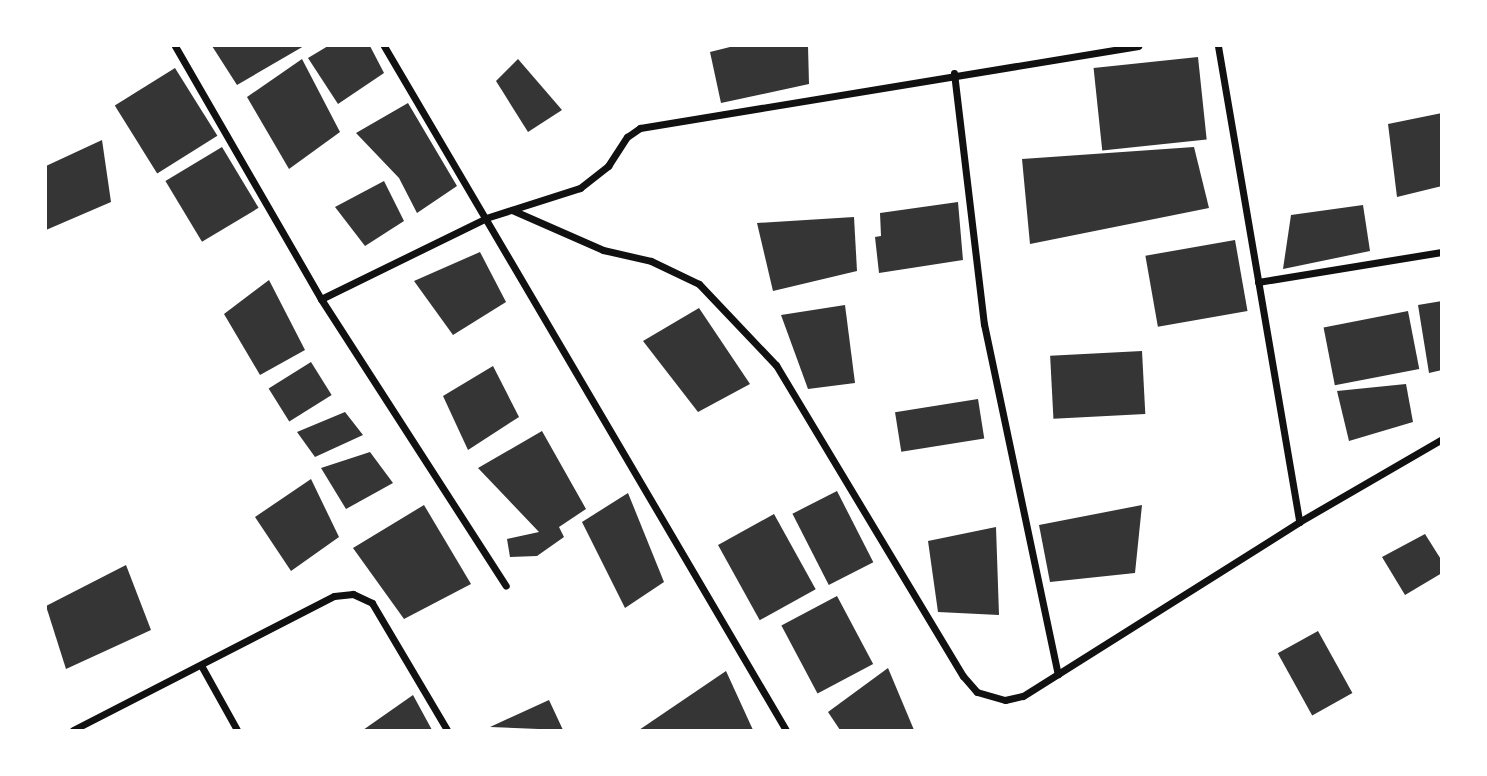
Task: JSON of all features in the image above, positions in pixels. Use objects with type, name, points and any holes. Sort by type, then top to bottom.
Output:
[{"type":"street","points":[[175,46],[321,299],[506,586]]},
{"type":"street","points":[[384,46],[786,730]]},
{"type":"street","points":[[321,299],[486,218],[580,188],[596,178],[640,128],[954,74],[1138,46]]},
{"type":"street","points":[[1218,46],[1299,522]]},
{"type":"street","points":[[954,74],[984,324],[1058,674]]},
{"type":"street","points":[[512,210],[603,250],[651,261],[699,284],[776,365],[963,676],[977,692],[1005,700],[1023,696],[1299,522],[1441,439]]},
{"type":"street","points":[[1258,282],[1441,252]]},
{"type":"street","points":[[73,730],[202,667],[334,596],[354,594],[372,603],[447,730]]},
{"type":"street","points":[[202,667],[237,730]]},
{"type":"building","points":[[212,46],[304,46],[237,85]]},
{"type":"building","points":[[328,46],[370,46],[384,73],[338,104],[308,58]]},
{"type":"building","points":[[734,46],[808,46],[809,84],[721,103],[710,52]]},
{"type":"building","points":[[1198,57],[1207,140],[1102,151],[1094,68]]},
{"type":"building","points":[[302,59],[340,132],[289,169],[247,97]]},
{"type":"building","points":[[518,59],[562,110],[528,132],[496,81]]},
{"type":"building","points":[[175,68],[217,136],[157,173],[115,106]]},
{"type":"building","points":[[408,103],[457,186],[417,213],[399,178],[356,133]]},
{"type":"building","points":[[1442,113],[1442,186],[1397,197],[1388,124]]},
{"type":"building","points":[[102,140],[111,202],[46,230],[46,166]]},
{"type":"building","points":[[222,147],[259,208],[202,242],[165,181]]},
{"type":"building","points":[[1194,147],[1209,208],[1030,244],[1022,159]]},
{"type":"building","points":[[384,181],[404,221],[365,246],[335,207]]},
{"type":"building","points":[[958,202],[963,260],[879,273],[875,237],[881,236],[880,213]]},
{"type":"building","points":[[1363,205],[1370,251],[1283,269],[1291,215]]},
{"type":"building","points":[[854,217],[857,271],[773,291],[757,223]]},
{"type":"building","points":[[1235,240],[1248,311],[1158,327],[1145,256]]},
{"type":"building","points":[[480,252],[506,302],[453,335],[414,281]]},
{"type":"building","points":[[269,280],[305,350],[260,375],[224,314]]},
{"type":"building","points":[[1442,301],[1442,370],[1429,373],[1418,305]]},
{"type":"building","points":[[845,305],[855,383],[808,389],[781,315]]},
{"type":"building","points":[[699,308],[750,384],[698,412],[643,341]]},
{"type":"building","points":[[1408,311],[1419,369],[1335,385],[1324,327]]},
{"type":"building","points":[[1142,351],[1145,414],[1053,419],[1050,356]]},
{"type":"building","points":[[311,362],[332,395],[289,422],[269,388]]},
{"type":"building","points":[[493,366],[519,417],[468,450],[443,396]]},
{"type":"building","points":[[1406,384],[1413,422],[1349,441],[1337,391]]},
{"type":"building","points":[[978,399],[984,439],[901,452],[895,412]]},
{"type":"building","points":[[345,412],[363,435],[315,457],[297,432]]},
{"type":"building","points":[[542,431],[586,509],[559,527],[564,537],[537,556],[510,557],[507,539],[539,532],[478,468]]},
{"type":"building","points":[[370,452],[393,483],[346,509],[321,468]]},
{"type":"building","points":[[311,479],[339,537],[291,571],[255,517]]},
{"type":"building","points":[[837,491],[873,562],[829,585],[792,514]]},
{"type":"building","points":[[628,493],[664,582],[625,608],[582,522]]},
{"type":"building","points":[[424,505],[471,584],[404,619],[353,548]]},
{"type":"building","points":[[1142,505],[1135,573],[1050,582],[1039,525]]},
{"type":"building","points":[[774,514],[816,589],[760,620],[718,545]]},
{"type":"building","points":[[996,527],[999,615],[938,612],[928,541]]},
{"type":"building","points":[[1425,534],[1442,561],[1442,573],[1405,595],[1382,557]]},
{"type":"building","points":[[126,565],[151,630],[66,669],[46,606]]},
{"type":"building","points":[[837,596],[873,664],[818,694],[781,626]]},
{"type":"building","points":[[1318,631],[1352,693],[1312,715],[1278,653]]},
{"type":"building","points":[[888,668],[914,730],[840,730],[828,712]]},
{"type":"building","points":[[726,671],[753,730],[639,730]]},
{"type":"building","points":[[413,695],[432,730],[363,730]]},
{"type":"building","points":[[549,700],[563,730],[490,727]]}]
